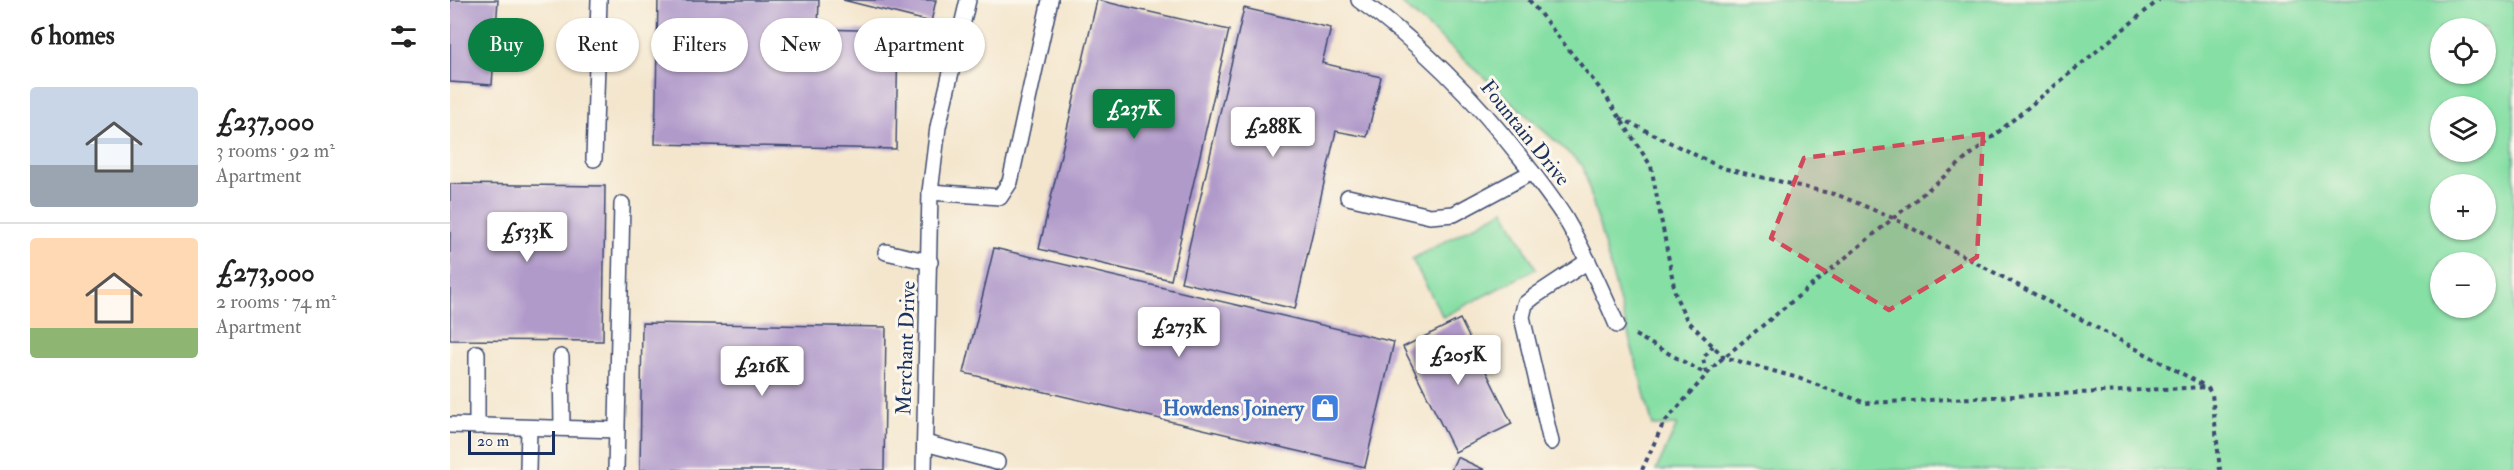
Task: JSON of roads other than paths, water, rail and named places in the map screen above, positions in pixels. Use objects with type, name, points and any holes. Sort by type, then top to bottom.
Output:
[{"type":"lane","points":[[594,159],[599,0]]},
{"type":"lane","points":[[968,0],[938,127],[930,192],[1000,197],[1010,182],[1050,0]]},
{"type":"lane","name":"Fountain Drive","points":[[1359,0],[1383,17],[1457,83],[1498,128],[1564,216],[1588,261],[1617,325]]},
{"type":"lane","points":[[1348,197],[1430,216],[1454,214],[1532,172]]},
{"type":"lane","name":"Merchant Drive","points":[[924,470],[930,192]]},
{"type":"lane","points":[[616,470],[622,204]]},
{"type":"lane","points":[[885,252],[930,262]]},
{"type":"lane","points":[[1551,442],[1522,318],[1526,304],[1535,296],[1588,261]]},
{"type":"lane","points":[[477,353],[477,426]]},
{"type":"lane","points":[[561,357],[562,428]]},
{"type":"lane","points":[[450,426],[617,430]]},
{"type":"lane","points":[[528,470],[529,428]]},
{"type":"lane","points":[[925,443],[996,462]]},
{"type":"place","name":"Howdens Joinery","points":[[1325,408]]}]
